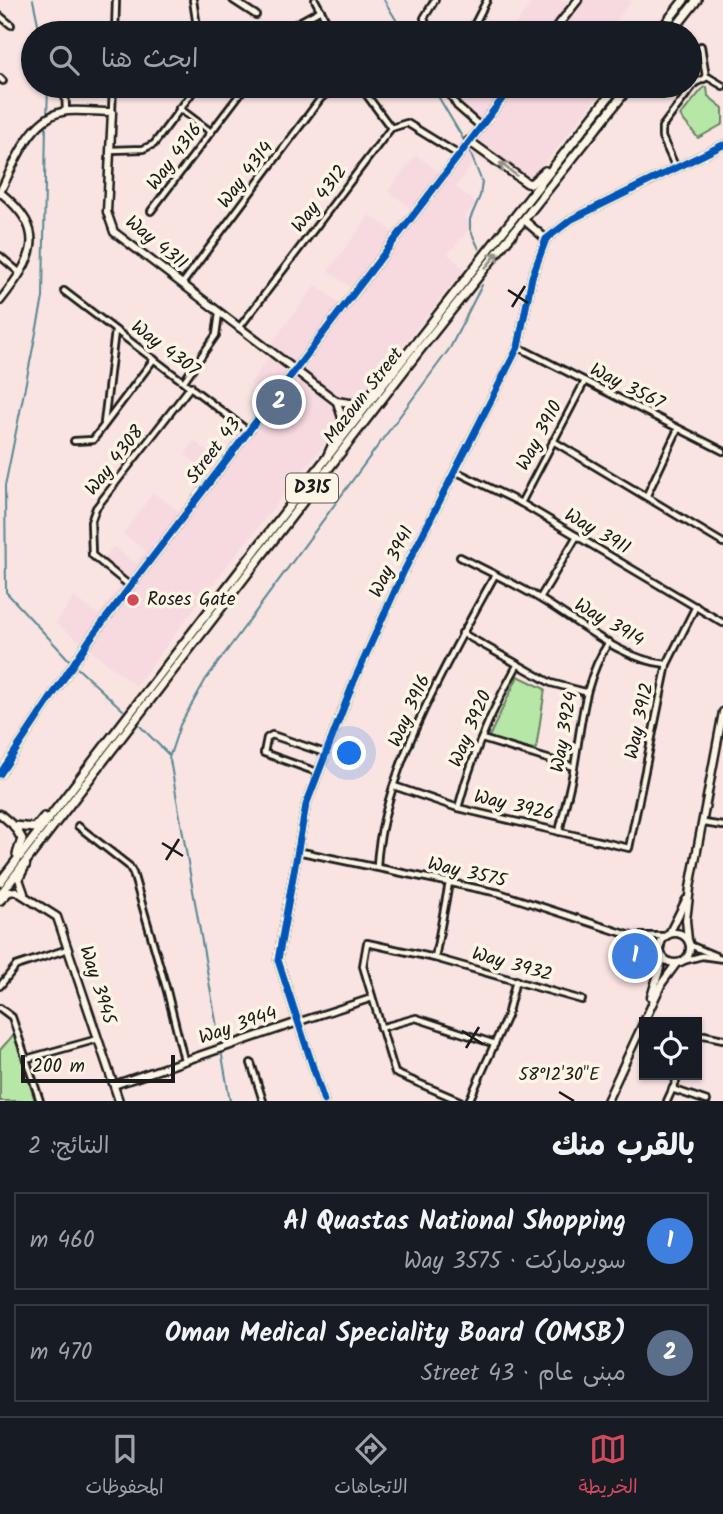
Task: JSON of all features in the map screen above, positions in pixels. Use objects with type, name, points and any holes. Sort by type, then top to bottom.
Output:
[{"type":"main road","points":[[667,21],[684,0]]},
{"type":"main road","points":[[680,21],[697,0]]},
{"type":"main road","name":"Mazoun Street","points":[[0,882],[384,382],[608,98]]},
{"type":"main road","name":"Mazoun Street","points":[[0,895],[419,351],[620,98]]},
{"type":"main road","points":[[470,141],[531,184],[592,118]]},
{"type":"main road","points":[[14,826],[35,828],[73,786]]},
{"type":"main road","points":[[11,868],[22,839],[14,826]]},
{"type":"street","points":[[115,21],[116,0]]},
{"type":"street","points":[[193,0],[196,21]]},
{"type":"street","points":[[233,0],[256,15]]},
{"type":"street","points":[[315,0],[327,21]]},
{"type":"street","points":[[425,21],[424,18],[435,0]]},
{"type":"street","points":[[476,21],[487,0]]},
{"type":"street","points":[[561,21],[578,0]]},
{"type":"street","points":[[301,21],[321,10]]},
{"type":"street","points":[[0,16],[12,25]]},
{"type":"street","points":[[702,52],[706,77]]},
{"type":"street","points":[[706,77],[723,86]]},
{"type":"street","points":[[702,79],[706,77]]},
{"type":"street","points":[[65,98],[66,111]]},
{"type":"street","name":"Way 4311","points":[[113,98],[107,212],[111,228],[336,401]]},
{"type":"street","points":[[111,150],[143,149],[154,144],[187,98]]},
{"type":"street","name":"Way 4316","points":[[151,211],[237,98]]},
{"type":"street","name":"Way 4314","points":[[182,285],[321,98]]},
{"type":"street","points":[[369,98],[391,128],[407,123],[459,155]]},
{"type":"street","points":[[452,98],[457,106],[481,127]]},
{"type":"street","name":"Street 43","points":[[0,774],[73,663],[130,586],[503,98]]},
{"type":"street","points":[[677,168],[662,137],[662,127],[684,98]]},
{"type":"street","points":[[179,108],[211,132]]},
{"type":"street","points":[[0,301],[30,260],[31,234],[22,213],[0,192],[34,131],[46,119],[66,111],[112,112]]},
{"type":"street","name":"Way 4312","points":[[239,329],[391,128]]},
{"type":"street","points":[[524,219],[546,239],[572,219],[723,145]]},
{"type":"street","name":"Way 3941","points":[[324,1101],[278,960],[298,851],[317,772],[398,584],[518,347],[532,277],[546,239]]},
{"type":"street","points":[[0,256],[21,274]]},
{"type":"street","name":"Way 4307","points":[[64,291],[248,431]]},
{"type":"street","points":[[184,381],[216,335],[219,313]]},
{"type":"street","points":[[104,423],[115,330]]},
{"type":"street","name":"Way 3567","points":[[518,347],[723,451]]},
{"type":"street","points":[[74,442],[93,440],[154,359]]},
{"type":"street","name":"Way 3910","points":[[521,503],[585,381]]},
{"type":"street","points":[[336,401],[357,404],[384,382]]},
{"type":"street","name":"Way 4308","points":[[130,586],[92,555],[93,515],[191,386]]},
{"type":"street","points":[[326,457],[344,421],[336,401]]},
{"type":"street","points":[[646,495],[678,429]]},
{"type":"street","points":[[553,441],[723,542]]},
{"type":"street","name":"Way 3911","points":[[455,471],[521,503],[723,622]]},
{"type":"street","points":[[540,598],[577,536]]},
{"type":"street","name":"Way 3914","points":[[460,557],[540,598],[608,642],[646,660],[667,664]]},
{"type":"street","name":"Way 3916","points":[[377,867],[380,831],[394,786],[423,712],[462,633],[495,575]]},
{"type":"street","name":"Way 3912","points":[[629,848],[667,664],[696,607]]},
{"type":"street","points":[[462,633],[551,683],[585,692]]},
{"type":"street","name":"Way 3924","points":[[559,832],[574,767],[585,692],[591,672],[608,642]]},
{"type":"street","name":"Way 3920","points":[[458,807],[466,776],[518,664]]},
{"type":"street","points":[[645,1017],[662,983],[680,962],[689,942],[690,888],[723,712]]},
{"type":"street","points":[[317,772],[264,754],[267,738],[272,735],[325,753]]},
{"type":"street","points":[[482,739],[574,767]]},
{"type":"street","points":[[715,748],[723,750]]},
{"type":"street","name":"Way 3926","points":[[394,786],[458,807],[629,848]]},
{"type":"street","points":[[0,814],[14,826]]},
{"type":"street","points":[[704,823],[723,826]]},
{"type":"street","points":[[78,826],[129,866],[133,873],[184,1060]]},
{"type":"street","points":[[26,894],[19,879],[34,851]]},
{"type":"street","name":"Way 3575","points":[[298,851],[499,893],[628,934],[654,946],[662,955]]},
{"type":"street","points":[[435,958],[449,883]]},
{"type":"street","points":[[643,1017],[662,955],[660,944],[690,888]]},
{"type":"street","points":[[0,901],[9,892],[26,894]]},
{"type":"street","name":"Way 3945","points":[[26,894],[57,917],[119,1101]]},
{"type":"street","points":[[667,935],[677,933],[689,942],[723,958]]},
{"type":"street","name":"Way 3575","points":[[628,934],[667,935]]},
{"type":"street","name":"Way 3932","points":[[460,1101],[395,1073],[363,966],[367,943],[435,958],[582,1000]]},
{"type":"street","points":[[0,986],[16,966],[68,948]]},
{"type":"street","points":[[662,955],[680,962],[702,956],[723,958]]},
{"type":"street","points":[[469,1101],[507,1016],[516,980]]},
{"type":"street","name":"Way 3944","points":[[114,1085],[372,998]]},
{"type":"street","points":[[0,1007],[12,1017],[40,1101]]},
{"type":"street","points":[[380,1028],[416,1018],[495,1044]]},
{"type":"street","points":[[607,1101],[639,1029]]},
{"type":"street","points":[[702,1036],[723,1039]]},
{"type":"street","points":[[26,1059],[98,1039]]},
{"type":"street","points":[[251,1063],[263,1101]]},
{"type":"street","points":[[667,1101],[676,1080]]},
{"type":"street","points":[[672,1089],[707,1101]]},
{"type":"shaded area","points":[[534,0],[632,0],[616,21],[518,21]]},
{"type":"shaded area","points":[[461,98],[596,98],[535,176],[525,184],[503,169],[500,173],[477,157],[456,187],[476,203],[464,217],[473,225],[448,254],[464,269],[211,586],[136,686],[56,623],[74,597],[99,615],[123,582],[100,565],[113,546],[136,563],[146,551],[123,534],[153,493],[184,515],[214,477],[185,455],[194,441],[223,463],[271,399],[250,383],[270,356],[265,353],[286,324],[316,285],[342,306],[355,290],[328,271],[370,215],[397,235],[415,211],[388,191],[416,155],[443,175],[480,126],[454,107]]},
{"type":"green space","points":[[707,87],[708,96],[723,108],[723,124],[698,138],[680,116],[695,98],[702,98],[702,89]]},
{"type":"green space","points":[[518,676],[545,689],[536,749],[511,746],[489,737]]},
{"type":"green space","points":[[14,1034],[35,1101],[0,1101],[0,1050]]},
{"type":"waterway","points":[[33,0],[37,21]]},
{"type":"waterway","points":[[384,0],[397,21]]},
{"type":"waterway","points":[[47,118],[48,98]]},
{"type":"waterway","points":[[439,98],[465,142]]},
{"type":"waterway","points":[[46,123],[43,298],[5,486],[6,592],[71,662]]},
{"type":"waterway","points":[[468,147],[482,182],[480,196],[470,219],[470,229],[479,249]]},
{"type":"waterway","points":[[169,758],[180,725],[206,679],[450,348],[482,285]]},
{"type":"waterway","points":[[75,666],[123,710]]},
{"type":"waterway","points":[[140,726],[169,755]]},
{"type":"waterway","points":[[170,760],[230,1101]]},
{"type":"cycle path","points":[[0,774],[90,639],[503,98]]},
{"type":"cycle path","points":[[324,1101],[278,960],[306,805],[354,681],[403,573],[518,347],[532,277],[546,239],[572,219],[723,145]]},
{"type":"place","name":"Oman Medical Speciality Board (OMSB)","points":[[279,402]]},
{"type":"place","name":"Roses Gate","points":[[133,600]]},
{"type":"place","name":"Al Quastas National Shopping","points":[[635,956]]}]
